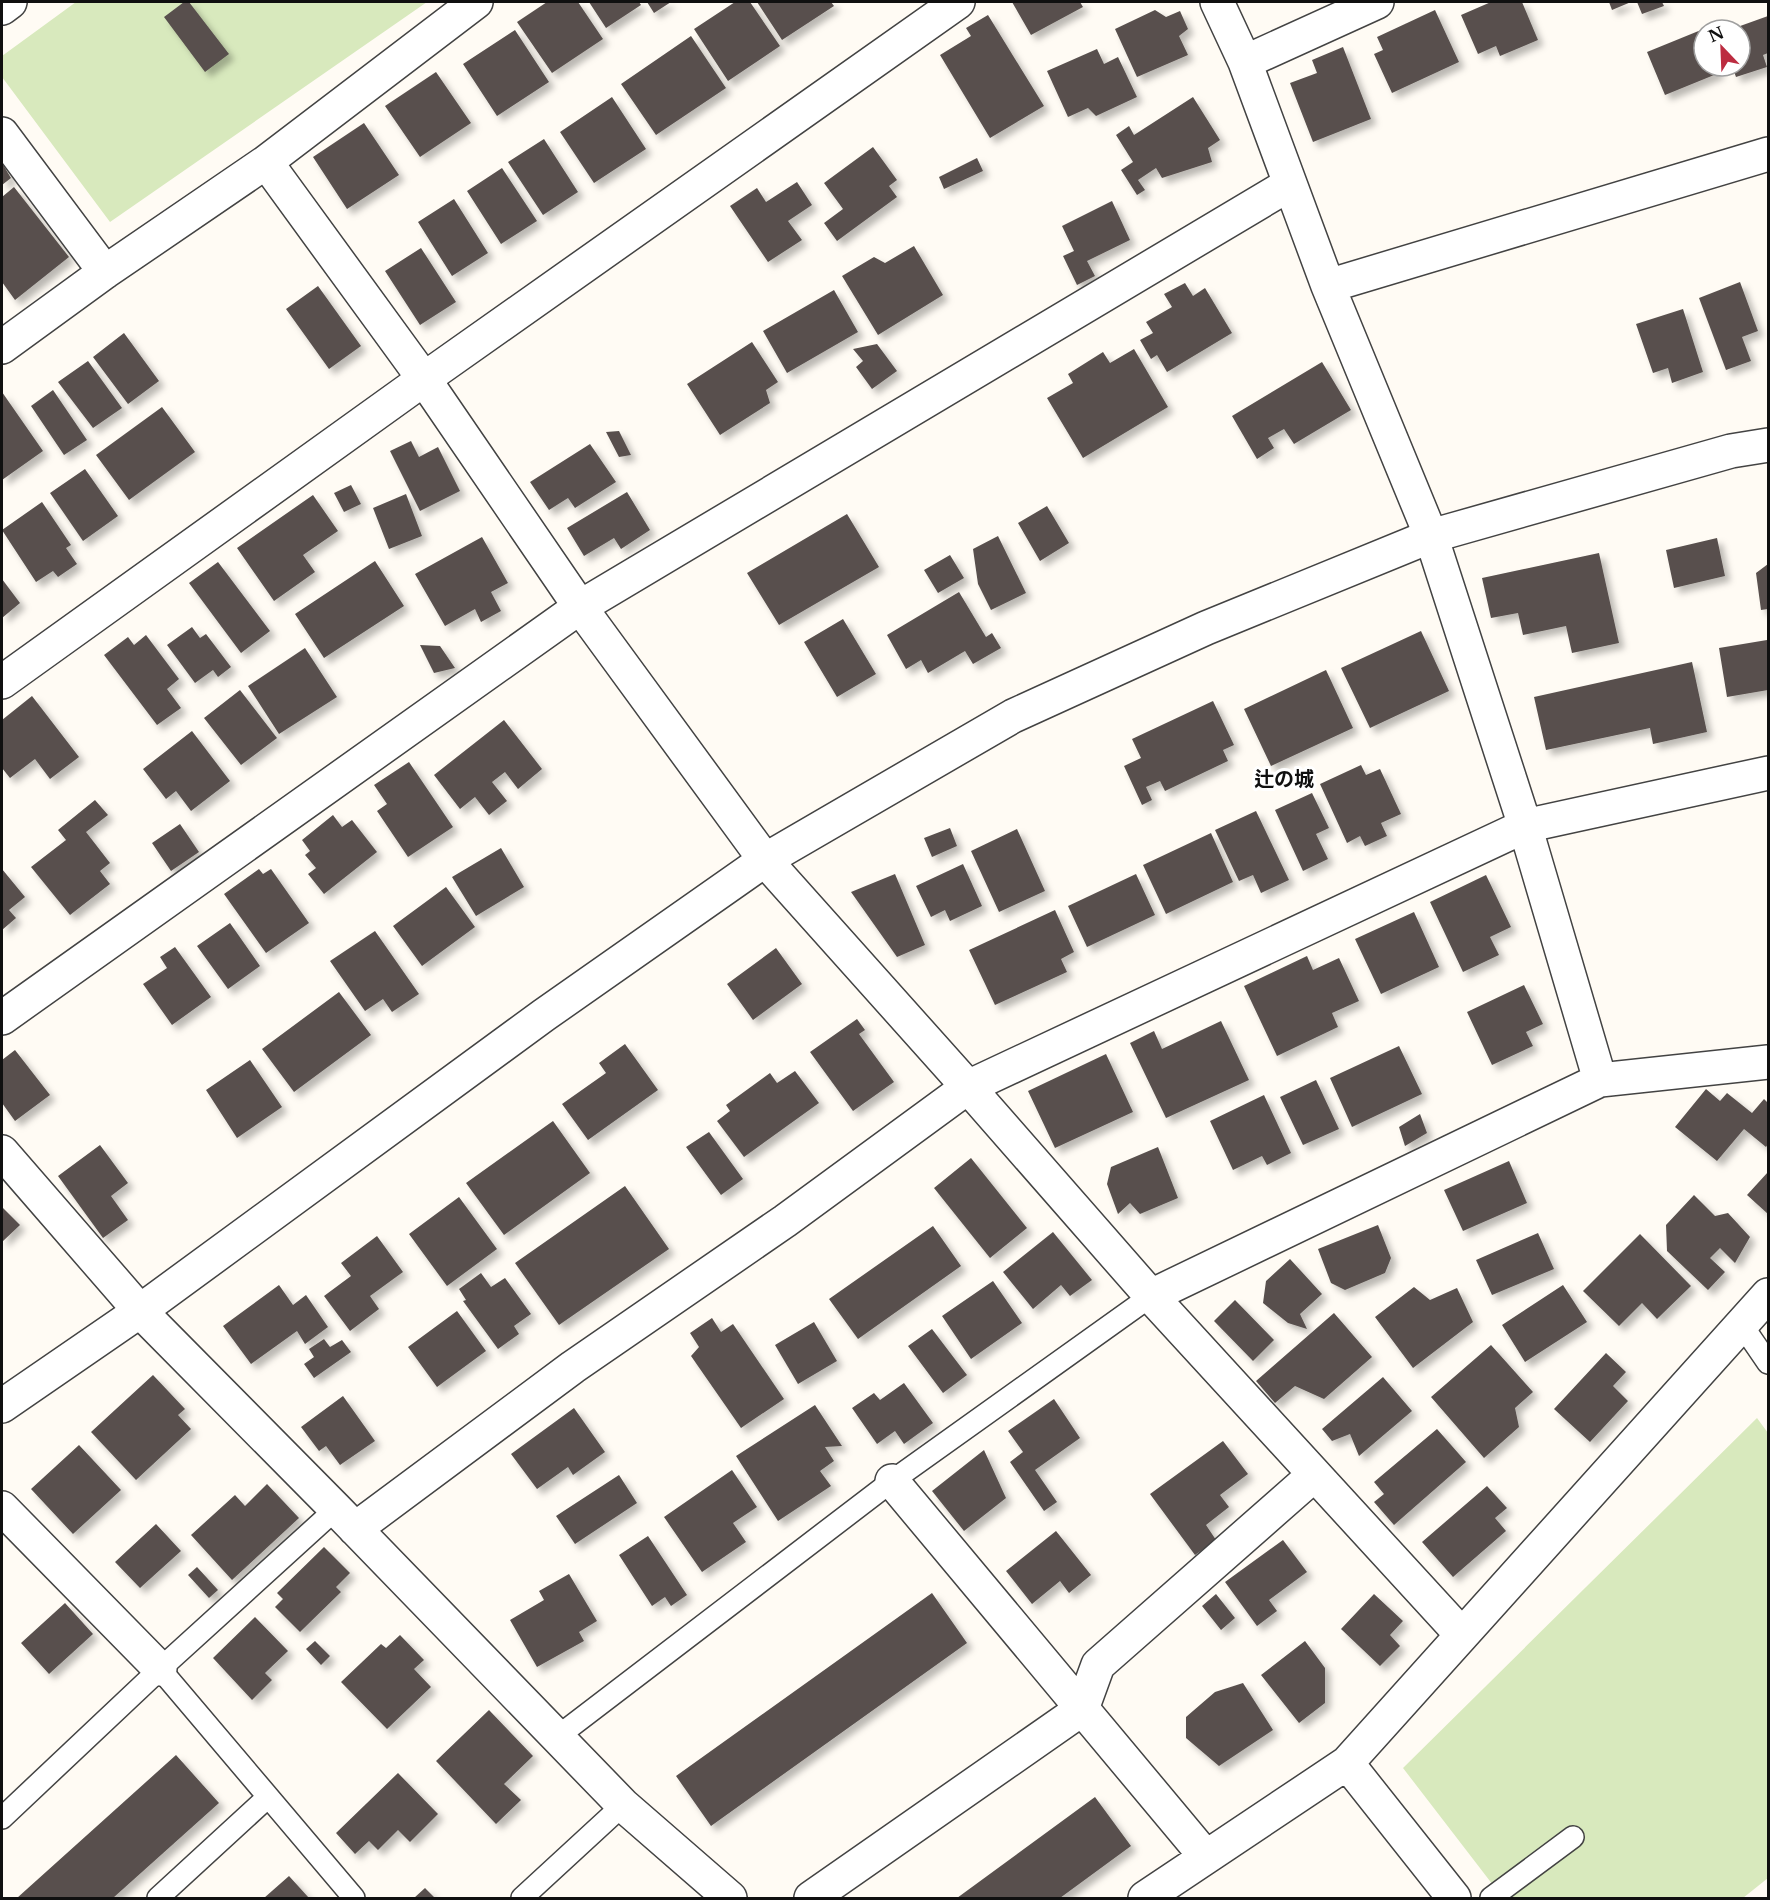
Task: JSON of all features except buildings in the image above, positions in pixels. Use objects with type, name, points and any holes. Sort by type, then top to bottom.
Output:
[{"type":"street","points":[[2,8],[10,2]]},
{"type":"street","points":[[2,347],[105,272],[266,162],[476,2]]},
{"type":"street","points":[[2,682],[424,379],[958,2]]},
{"type":"street","points":[[1217,2],[1245,62],[1328,286],[1431,536],[1525,826],[1600,1080]]},
{"type":"street","points":[[1245,62],[1377,2]]},
{"type":"street","points":[[2,134],[105,272]]},
{"type":"street","points":[[1328,286],[1768,154]]},
{"type":"street","points":[[266,162],[424,379],[580,607],[765,860],[1151,1296],[1462,1635]]},
{"type":"street","points":[[2,1018],[580,607],[1290,184]]},
{"type":"street","points":[[2,1406],[140,1311],[544,1016],[765,860],[1013,716],[1206,628],[1431,536],[1731,451],[1768,445]]},
{"type":"street","points":[[345,1519],[573,1367],[785,1221],[968,1087],[1525,826],[1768,773]]},
{"type":"street","points":[[1151,1296],[1600,1080],[1768,1062]]},
{"type":"street","points":[[2,1152],[140,1311],[623,1805],[730,1899]]},
{"type":"street","points":[[1145,1899],[1347,1763],[1768,1295]]},
{"type":"street","points":[[811,1899],[1082,1708],[1098,1665],[1314,1475]]},
{"type":"street","points":[[892,1481],[1206,1857]]},
{"type":"street","points":[[2,1508],[160,1669]]},
{"type":"street","points":[[1347,1763],[1454,1899]]},
{"type":"lane","points":[[557,1737],[892,1481],[1151,1296]]},
{"type":"lane","points":[[1742,1325],[1768,1363]]},
{"type":"lane","points":[[2,1818],[160,1669],[345,1519]]},
{"type":"lane","points":[[160,1669],[354,1899]]},
{"type":"lane","points":[[158,1899],[268,1797]]},
{"type":"lane","points":[[522,1899],[623,1805]]},
{"type":"lane","points":[[1491,1899],[1573,1837]]},
{"type":"green space","points":[[76,2],[427,2],[110,222],[2,77],[2,56]]},
{"type":"green space","points":[[1757,1418],[1768,1433],[1768,1878],[1743,1898],[1503,1898],[1403,1768]]},
{"type":"district","name":"辻の城","points":[[1284,779]]}]
